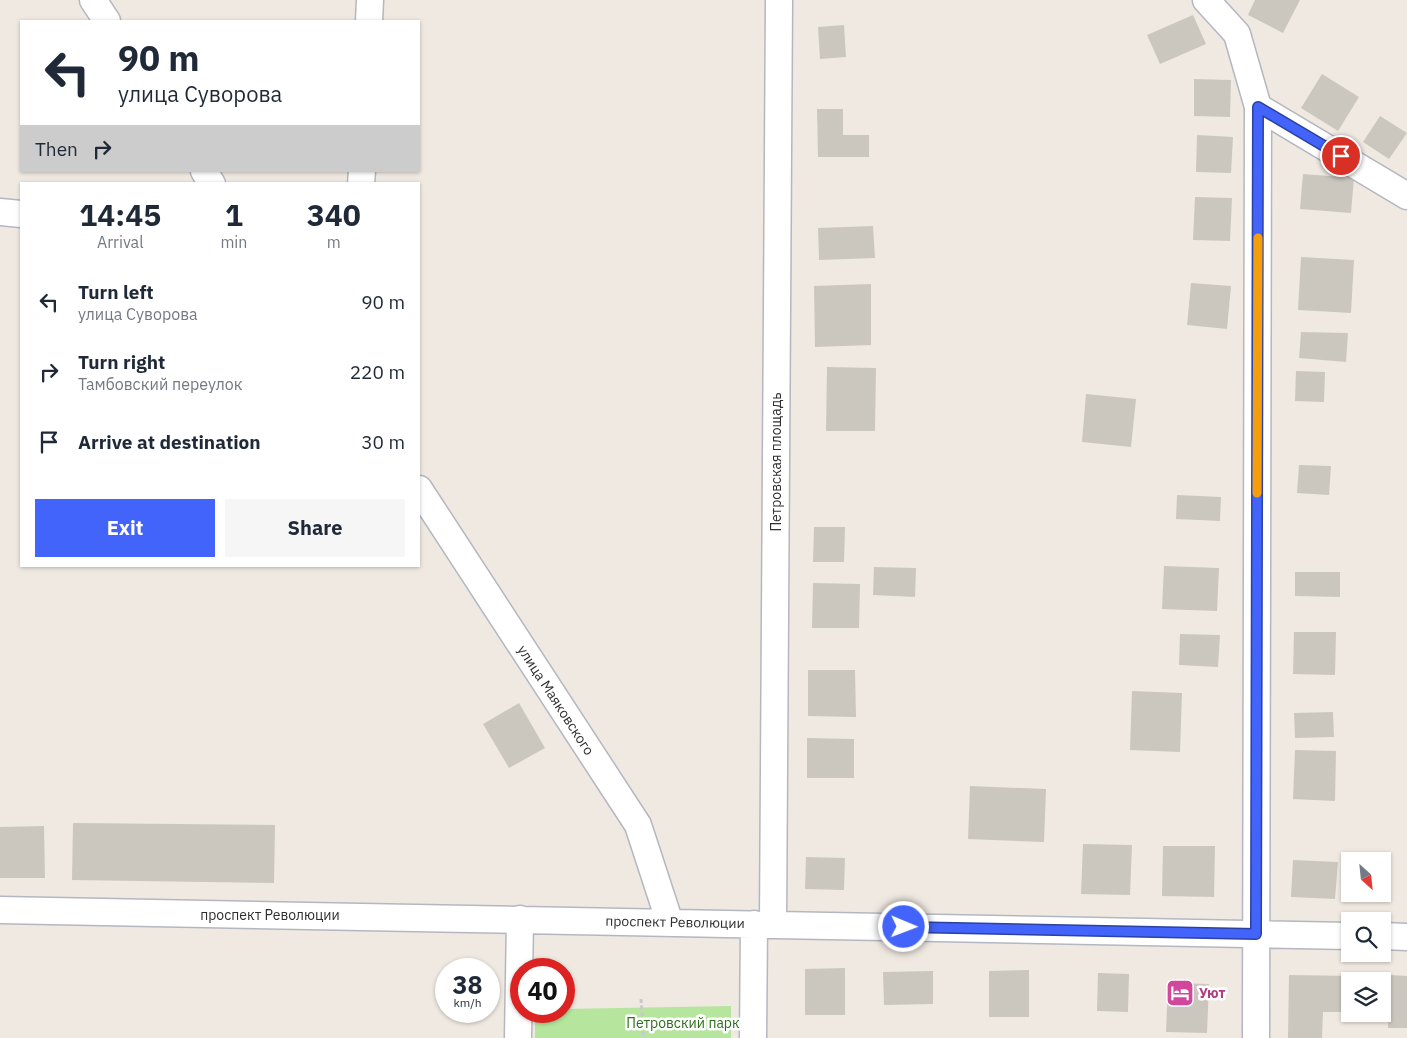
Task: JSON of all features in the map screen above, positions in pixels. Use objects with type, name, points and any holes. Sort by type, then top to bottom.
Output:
[{"type":"street","points":[[93,0],[105,20]]},
{"type":"street","points":[[369,20],[370,0]]},
{"type":"street","name":"Петровская площадь","points":[[753,1038],[763,924],[779,0]]},
{"type":"street","points":[[1206,0],[1237,34],[1258,107],[1256,1038]]},
{"type":"street","points":[[1258,107],[1407,196]]},
{"type":"street","points":[[0,212],[20,214]]},
{"type":"street","name":"улица Маяковского","points":[[420,491],[638,825],[670,923]]},
{"type":"street","name":"проспект Революции","points":[[0,910],[1341,936]]},
{"type":"street","points":[[518,1038],[520,919]]},
{"type":"street","points":[[1391,936],[1407,937]]},
{"type":"path","points":[[641,999],[644,1038]]},
{"type":"green space","name":"Петровский парк","points":[[731,1006],[731,1038],[535,1038],[535,1023],[575,1023],[575,1009]]},
{"type":"building","points":[[1255,0],[1300,0],[1283,33],[1248,15]]},
{"type":"building","points":[[1193,15],[1206,44],[1160,64],[1147,35]]},
{"type":"building","points":[[844,25],[846,57],[820,59],[818,27]]},
{"type":"building","points":[[1322,74],[1359,97],[1338,131],[1301,108]]},
{"type":"building","points":[[1194,79],[1231,80],[1230,117],[1194,116]]},
{"type":"building","points":[[817,109],[843,109],[843,135],[869,135],[869,157],[818,157]]},
{"type":"building","points":[[1380,116],[1407,133],[1389,159],[1363,142]]},
{"type":"building","points":[[1197,135],[1233,137],[1231,173],[1196,172]]},
{"type":"building","points":[[1303,174],[1354,178],[1351,213],[1300,209]]},
{"type":"building","points":[[1195,197],[1232,198],[1230,241],[1193,240]]},
{"type":"building","points":[[873,226],[875,258],[819,260],[818,228]]},
{"type":"building","points":[[1301,257],[1354,260],[1351,313],[1298,310]]},
{"type":"building","points":[[1191,283],[1231,286],[1227,329],[1187,325]]},
{"type":"building","points":[[871,284],[871,345],[815,347],[814,286]]},
{"type":"building","points":[[1301,332],[1348,333],[1346,362],[1299,358]]},
{"type":"building","points":[[827,367],[876,368],[875,431],[826,431]]},
{"type":"building","points":[[1296,371],[1325,372],[1324,402],[1295,401]]},
{"type":"building","points":[[1086,394],[1136,399],[1131,447],[1082,442]]},
{"type":"building","points":[[1299,465],[1331,466],[1329,495],[1297,493]]},
{"type":"building","points":[[1177,495],[1221,497],[1220,521],[1176,519]]},
{"type":"building","points":[[814,527],[845,527],[844,562],[813,562]]},
{"type":"building","points":[[1164,566],[1219,568],[1217,611],[1162,609]]},
{"type":"building","points":[[874,567],[916,568],[915,597],[873,595]]},
{"type":"building","points":[[1295,572],[1340,572],[1340,597],[1295,596]]},
{"type":"building","points":[[813,583],[860,584],[859,628],[812,628]]},
{"type":"building","points":[[1294,632],[1336,632],[1335,675],[1293,674]]},
{"type":"building","points":[[1180,634],[1220,635],[1218,667],[1179,665]]},
{"type":"building","points":[[808,670],[855,670],[856,717],[808,716]]},
{"type":"building","points":[[1132,691],[1182,693],[1180,752],[1130,750]]},
{"type":"building","points":[[519,703],[545,748],[509,768],[483,724]]},
{"type":"building","points":[[1333,712],[1334,737],[1295,738],[1294,713]]},
{"type":"building","points":[[807,738],[854,739],[854,778],[807,778]]},
{"type":"building","points":[[1295,750],[1336,751],[1335,801],[1293,799]]},
{"type":"building","points":[[970,786],[1046,789],[1044,842],[968,839]]},
{"type":"building","points":[[73,823],[275,825],[274,883],[72,880]]},
{"type":"building","points":[[44,826],[45,878],[0,878],[0,827]]},
{"type":"building","points":[[1083,844],[1132,845],[1130,895],[1081,894]]},
{"type":"building","points":[[1163,846],[1215,846],[1214,897],[1162,896]]},
{"type":"building","points":[[806,857],[845,858],[844,890],[805,889]]},
{"type":"building","points":[[1293,860],[1338,862],[1335,899],[1291,897]]},
{"type":"building","points":[[845,968],[845,1015],[805,1015],[805,969]]},
{"type":"building","points":[[1029,970],[1029,1017],[989,1017],[989,971]]},
{"type":"building","points":[[933,971],[933,1004],[884,1005],[883,972]]},
{"type":"building","points":[[1098,973],[1129,974],[1128,1012],[1097,1011]]},
{"type":"building","points":[[1289,975],[1341,976],[1341,1012],[1323,1012],[1322,1038],[1288,1038]]},
{"type":"building","points":[[1391,975],[1407,976],[1407,1028],[1388,1028],[1388,1022],[1391,1022]]},
{"type":"building","points":[[1168,983],[1209,984],[1207,1033],[1166,1032]]},
{"type":"slow traffic","points":[[1257,493],[1258,238]]},
{"type":"place","name":"Уют","points":[[1180,993]]},
{"type":"route","points":[[904,927],[1256,934],[1258,107],[1341,156]]}]
